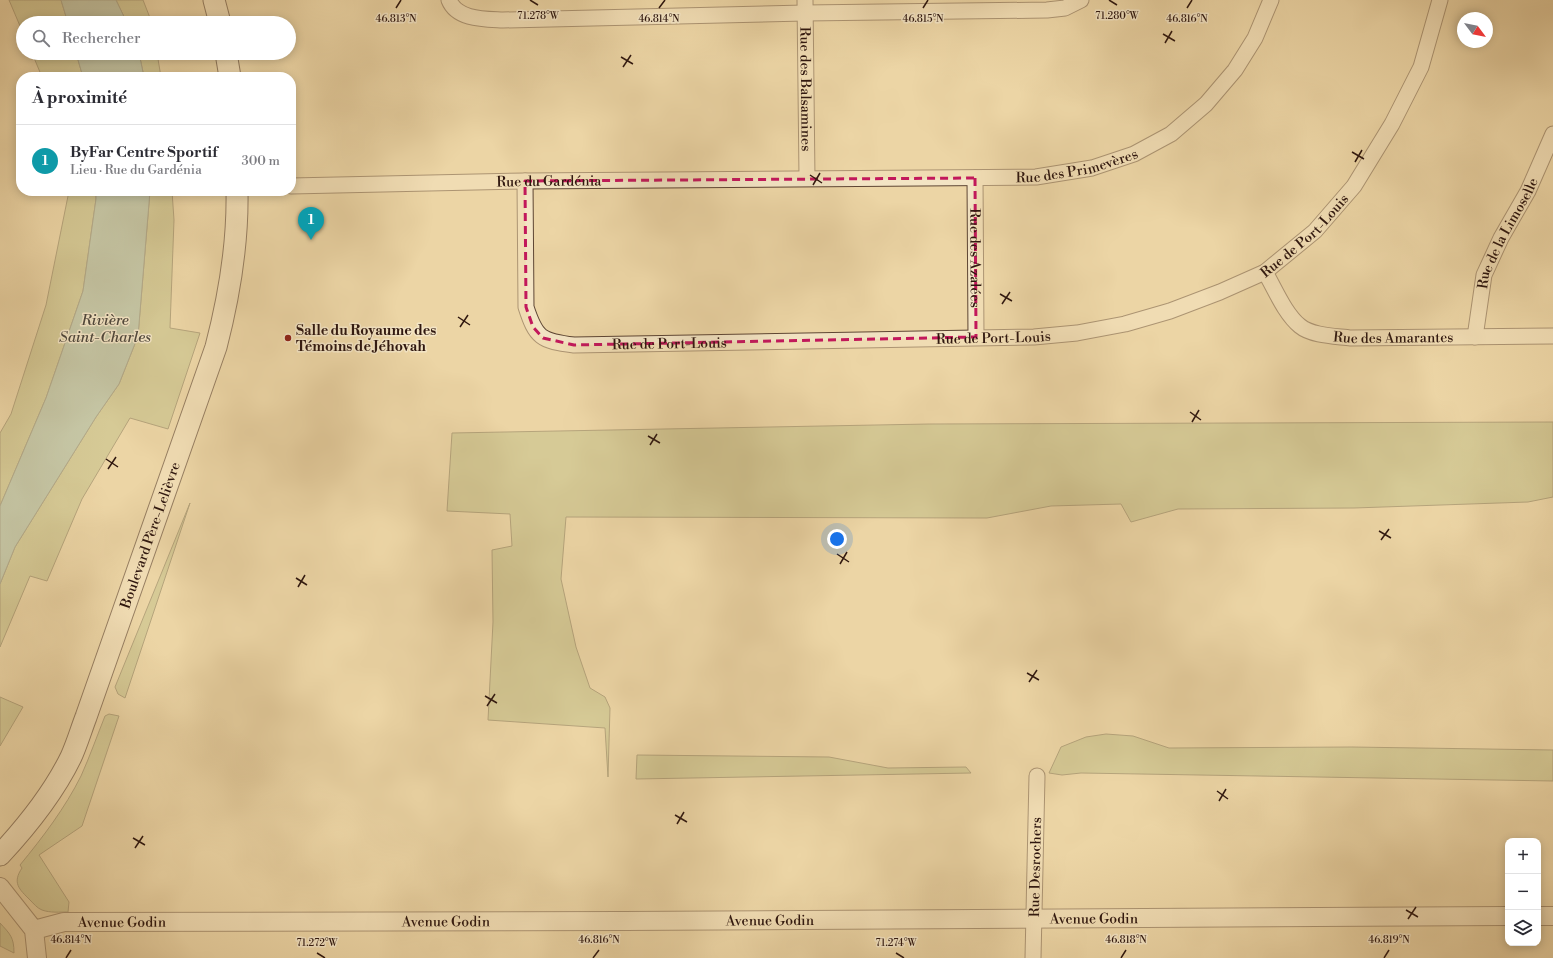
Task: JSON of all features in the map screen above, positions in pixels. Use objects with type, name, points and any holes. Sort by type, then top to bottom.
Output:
[{"type":"main road","points":[[214,0],[218,16]]},
{"type":"main road","points":[[227,60],[229,72]]},
{"type":"main road","name":"Boulevard Père-Lelièvre","points":[[0,855],[30,821],[50,795],[71,757],[86,717],[216,347],[231,274],[237,196]]},
{"type":"street","points":[[449,0],[450,4],[460,13],[478,19],[503,20],[805,7],[1047,10],[1065,8],[1080,0]]},
{"type":"street","name":"Rue des Primevères","points":[[807,178],[1036,177],[1092,168],[1134,154],[1171,134],[1206,104],[1235,70],[1255,38],[1271,0]]},
{"type":"street","name":"Rue de Port-Louis","points":[[525,181],[526,307],[533,327],[544,338],[556,343],[574,345],[1048,336],[1077,333],[1125,324],[1170,311],[1220,292],[1265,272],[1315,231],[1354,186],[1392,124],[1421,67],[1440,0]]},
{"type":"street","name":"Rue des Balsamines","points":[[805,7],[807,178]]},
{"type":"street","name":"Rue de la Limoselle","points":[[1475,336],[1484,275],[1501,238],[1528,191],[1553,134]]},
{"type":"street","name":"Rue du Gardénia","points":[[296,186],[525,181],[807,178]]},
{"type":"street","name":"Rue des Azalées","points":[[975,178],[976,337]]},
{"type":"street","name":"Rue des Amarantes","points":[[1265,272],[1290,314],[1301,327],[1320,334],[1351,338],[1553,336]]},
{"type":"street","name":"Rue Desrochers","points":[[1033,958],[1037,776]]},
{"type":"street","points":[[0,887],[34,930],[36,958]]},
{"type":"street","name":"Avenue Godin","points":[[34,930],[64,922],[1505,916]]},
{"type":"street","points":[[1541,916],[1553,916]]},
{"type":"highlighted area","points":[[975,178],[976,337],[574,345],[543,338],[533,327],[526,307],[525,181]]},
{"type":"green space","points":[[9,0],[61,0],[66,16],[16,16]]},
{"type":"green space","points":[[116,0],[143,0],[149,16],[124,16]]},
{"type":"green space","points":[[35,60],[78,60],[82,72],[40,72]]},
{"type":"green space","points":[[140,60],[158,60],[160,72],[143,72]]},
{"type":"green space","points":[[68,196],[96,196],[83,291],[46,398],[0,506],[0,433],[11,414],[46,305]]},
{"type":"green space","points":[[150,196],[172,196],[174,220],[170,328],[200,333],[168,429],[130,418],[82,499],[47,581],[30,576],[0,647],[0,584],[15,547],[96,417],[119,384],[138,336]]},
{"type":"green space","points":[[1553,422],[1553,497],[1528,502],[1354,508],[1178,509],[1131,522],[1121,504],[1051,506],[987,518],[566,517],[561,579],[576,647],[590,688],[605,697],[610,708],[608,777],[605,728],[488,720],[493,622],[492,550],[512,546],[510,514],[447,511],[452,433],[929,424]]},
{"type":"green space","points":[[190,503],[125,698],[118,694],[115,687]]},
{"type":"green space","points":[[0,697],[23,707],[0,746]]},
{"type":"green space","points":[[109,714],[119,716],[82,826],[39,855],[69,902],[68,912],[52,912],[42,910],[26,896],[18,886],[17,878],[22,868],[20,865],[61,811],[81,776],[105,716]]},
{"type":"green space","points":[[1106,734],[1133,736],[1169,748],[1352,747],[1553,750],[1553,781],[1081,773],[1062,775],[1049,773],[1061,747],[1086,737]]},
{"type":"green space","points":[[637,755],[829,757],[888,768],[966,767],[971,773],[636,779]]},
{"type":"green space","points":[[0,923],[11,936],[14,953],[0,946]]},
{"type":"water","points":[[61,0],[116,0],[124,16],[66,16]]},
{"type":"water","points":[[78,60],[140,60],[143,72],[82,72]]},
{"type":"water","name":"Rivière Saint-Charles","points":[[96,196],[150,196],[138,336],[119,384],[96,417],[15,547],[0,584],[0,506],[46,398],[83,291]]},
{"type":"place","name":"ByFar Centre Sportif","points":[[311,240]]},
{"type":"place","name":"Salle du Royaume des Témoins de Jéhovah","points":[[288,338]]}]
